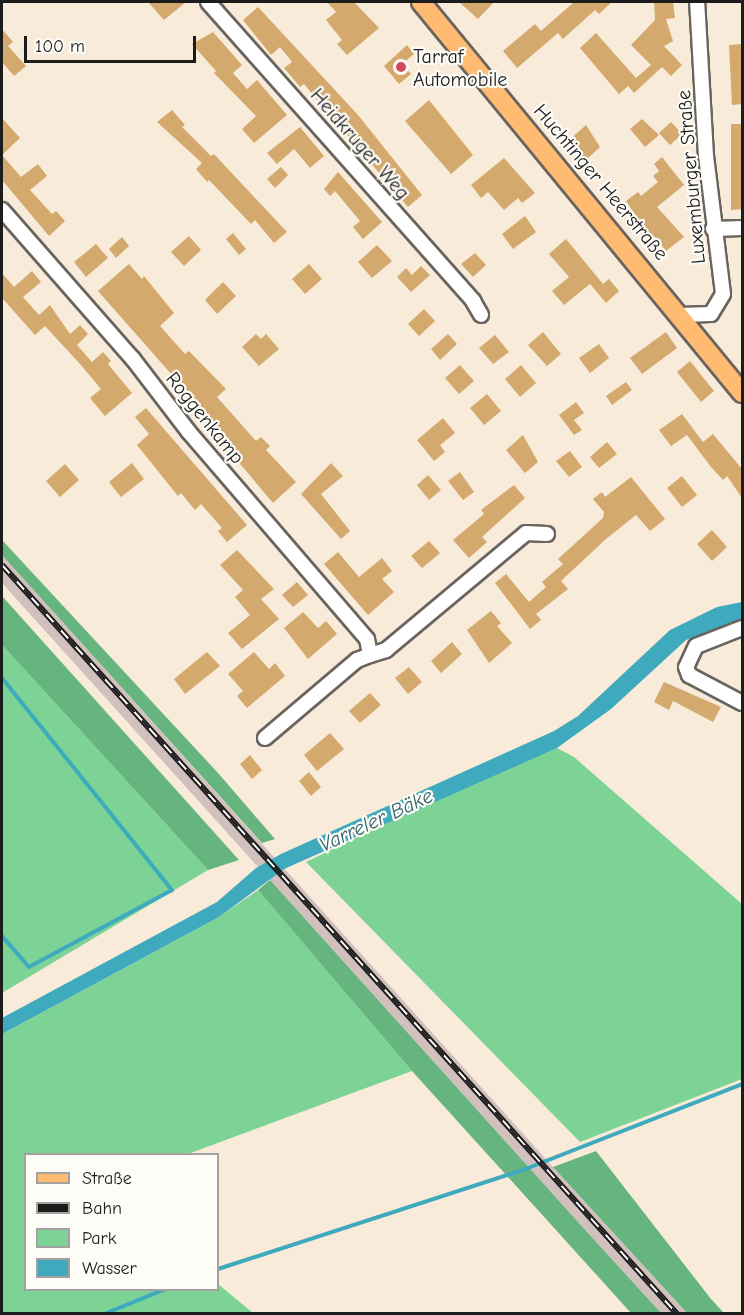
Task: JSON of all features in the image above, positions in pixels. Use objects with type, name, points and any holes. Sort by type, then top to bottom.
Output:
[{"type":"main road","name":"Huchtinger Heerstraße","points":[[421,2],[742,393]]},
{"type":"street","name":"Heidkruger Weg","points":[[208,2],[473,301],[481,315]]},
{"type":"street","name":"Luxemburger Straße","points":[[680,315],[711,314],[717,309],[723,294],[713,229],[697,2]]},
{"type":"street","name":"Roggenkamp","points":[[2,210],[133,359],[188,431],[366,639],[370,655]]},
{"type":"street","points":[[713,229],[742,228]]},
{"type":"street","points":[[265,738],[357,660],[386,650],[526,533],[548,534]]},
{"type":"street","points":[[742,628],[696,646],[686,667],[689,675],[742,703]]},
{"type":"shaded area","points":[[2,555],[687,1313],[661,1313],[578,1222],[2,583]]},
{"type":"green space","points":[[2,540],[218,773],[275,839],[262,843],[2,555]]},
{"type":"green space","points":[[2,596],[239,860],[208,870],[2,645]]},
{"type":"green space","points":[[2,645],[208,870],[2,993]]},
{"type":"green space","points":[[557,748],[574,757],[742,904],[742,1079],[580,1142],[306,862],[482,778]]},
{"type":"green space","points":[[270,880],[661,1313],[631,1313],[412,1071],[258,890]]},
{"type":"green space","points":[[258,890],[412,1071],[191,1153],[24,1153],[24,1291],[219,1291],[219,1285],[253,1313],[2,1314],[2,1034],[219,917]]},
{"type":"green space","points":[[596,1151],[724,1313],[687,1313],[553,1167]]},
{"type":"water","name":"Varreler Bäke","points":[[742,602],[742,620],[686,640],[611,709],[557,748],[284,869],[219,917],[2,1034],[2,1018],[217,902],[256,868],[281,854],[554,731],[578,716],[670,630],[717,607]]},
{"type":"building","points":[[148,2],[186,2],[164,20]]},
{"type":"building","points":[[327,2],[354,2],[379,28],[347,55],[337,44],[342,40],[326,20],[336,12]]},
{"type":"building","points":[[459,2],[494,2],[478,19]]},
{"type":"building","points":[[574,2],[612,2],[599,14],[595,10],[563,39],[558,33],[517,68],[503,51],[535,24],[541,31]]},
{"type":"building","points":[[654,2],[673,2],[675,18],[666,19],[673,41],[664,46],[682,65],[671,76],[662,67],[634,93],[628,86],[619,94],[580,48],[596,33],[636,78],[651,65],[631,45],[655,20]]},
{"type":"building","points":[[258,7],[358,115],[422,195],[408,207],[304,84],[300,87],[284,68],[292,62],[280,47],[271,55],[243,20]]},
{"type":"building","points":[[2,29],[13,42],[8,46],[26,66],[14,76],[2,62]]},
{"type":"building","points":[[213,32],[242,65],[233,73],[247,89],[257,80],[287,115],[254,143],[242,129],[256,116],[214,73],[216,71],[192,44]]},
{"type":"building","points":[[742,44],[742,104],[732,105],[729,45]]},
{"type":"building","points":[[407,45],[414,54],[402,64],[411,74],[399,84],[384,66]]},
{"type":"building","points":[[429,100],[473,155],[451,174],[405,121]]},
{"type":"building","points":[[172,110],[185,125],[182,127],[211,156],[214,154],[287,232],[274,243],[255,220],[251,224],[209,180],[207,182],[196,169],[202,163],[157,122]]},
{"type":"building","points":[[2,118],[20,138],[2,155]]},
{"type":"building","points":[[642,119],[659,135],[645,147],[630,129]]},
{"type":"building","points":[[671,122],[682,134],[670,145],[659,133]]},
{"type":"building","points":[[731,124],[742,124],[742,209],[731,210]]},
{"type":"building","points":[[586,125],[600,147],[586,160],[568,141]]},
{"type":"building","points":[[300,127],[324,156],[310,168],[294,149],[277,164],[267,153]]},
{"type":"building","points":[[2,155],[21,177],[38,164],[47,176],[30,190],[52,214],[56,211],[65,221],[49,236],[2,180]]},
{"type":"building","points":[[662,157],[684,185],[657,207],[684,237],[666,251],[654,236],[651,238],[626,201],[638,192],[641,196],[658,182],[653,176],[659,171],[654,164]]},
{"type":"building","points":[[504,158],[535,193],[522,203],[518,198],[504,210],[488,192],[481,198],[471,185]]},
{"type":"building","points":[[281,167],[288,175],[275,188],[267,179]]},
{"type":"building","points":[[338,172],[382,222],[363,239],[353,227],[360,221],[335,191],[330,196],[324,189]]},
{"type":"building","points":[[525,216],[536,232],[513,249],[502,234]]},
{"type":"building","points":[[233,233],[246,249],[239,255],[226,239]]},
{"type":"building","points":[[189,236],[201,250],[184,266],[171,252]]},
{"type":"building","points":[[122,237],[129,246],[116,258],[109,249]]},
{"type":"building","points":[[566,239],[603,284],[609,279],[619,291],[606,303],[590,284],[564,305],[552,291],[569,277],[549,254]]},
{"type":"building","points":[[96,244],[108,258],[86,277],[74,262]]},
{"type":"building","points":[[377,245],[392,261],[372,278],[358,262]]},
{"type":"building","points":[[475,253],[486,265],[473,277],[461,264]]},
{"type":"building","points":[[129,264],[142,279],[144,276],[174,313],[160,326],[185,354],[189,351],[226,389],[217,397],[256,441],[261,437],[270,446],[266,450],[296,482],[273,503],[204,421],[209,417],[98,291]]},
{"type":"building","points":[[309,264],[322,279],[305,294],[292,279]]},
{"type":"building","points":[[421,266],[430,275],[411,292],[397,277],[406,268],[412,275]]},
{"type":"building","points":[[32,271],[41,282],[23,297],[39,315],[50,305],[70,334],[80,325],[88,334],[77,345],[92,362],[103,352],[111,361],[108,364],[132,393],[105,416],[90,398],[101,389],[80,364],[45,326],[35,335],[2,298],[2,273],[14,287]]},
{"type":"building","points":[[223,282],[236,296],[217,314],[205,300]]},
{"type":"building","points":[[424,309],[435,321],[419,336],[408,324]]},
{"type":"building","points":[[543,332],[561,354],[547,366],[528,345]]},
{"type":"building","points":[[666,332],[677,348],[642,374],[630,358]]},
{"type":"building","points":[[256,334],[261,339],[266,334],[279,349],[259,366],[242,347]]},
{"type":"building","points":[[448,334],[457,344],[440,360],[431,349]]},
{"type":"building","points":[[495,335],[509,352],[493,364],[479,348]]},
{"type":"building","points":[[599,344],[609,358],[590,373],[579,358]]},
{"type":"building","points":[[690,361],[714,391],[701,402],[677,372]]},
{"type":"building","points":[[460,365],[474,381],[459,394],[445,378]]},
{"type":"building","points":[[521,365],[536,383],[520,397],[505,379]]},
{"type":"building","points":[[626,382],[632,390],[612,405],[606,396]]},
{"type":"building","points":[[487,394],[501,411],[484,425],[470,408]]},
{"type":"building","points":[[576,402],[584,413],[574,420],[582,430],[574,435],[559,415]]},
{"type":"building","points":[[146,408],[247,525],[227,542],[218,531],[222,528],[201,504],[195,510],[181,493],[178,496],[137,445],[149,434],[135,417]]},
{"type":"building","points":[[682,414],[703,442],[713,434],[742,469],[742,498],[727,476],[723,480],[687,435],[671,446],[659,430]]},
{"type":"building","points":[[443,418],[455,433],[440,445],[445,452],[434,461],[417,440]]},
{"type":"building","points":[[523,435],[538,462],[525,473],[506,450]]},
{"type":"building","points":[[607,442],[617,454],[599,468],[590,457]]},
{"type":"building","points":[[570,451],[582,467],[569,477],[556,461]]},
{"type":"building","points":[[132,463],[144,479],[121,497],[109,482]]},
{"type":"building","points":[[331,463],[343,476],[321,494],[350,531],[341,539],[301,494]]},
{"type":"building","points":[[65,464],[79,480],[60,497],[46,481]]},
{"type":"building","points":[[460,472],[474,492],[463,500],[448,481]]},
{"type":"building","points":[[428,475],[441,490],[429,500],[417,485]]},
{"type":"building","points":[[682,476],[697,495],[682,507],[667,488]]},
{"type":"building","points":[[631,477],[665,519],[650,531],[636,515],[606,539],[561,581],[568,589],[536,614],[541,620],[530,629],[495,583],[506,574],[529,602],[546,587],[542,582],[563,564],[558,559],[603,518],[604,512],[593,499],[602,492],[605,497]]},
{"type":"building","points":[[514,485],[525,498],[482,537],[487,542],[469,558],[453,540],[484,514],[481,510]]},
{"type":"building","points":[[712,530],[727,547],[712,561],[697,544]]},
{"type":"building","points":[[429,541],[440,553],[422,568],[411,556]]},
{"type":"building","points":[[237,550],[274,589],[261,599],[279,619],[242,649],[228,633],[250,615],[235,597],[243,590],[220,565]]},
{"type":"building","points":[[338,552],[359,577],[382,558],[392,571],[382,579],[394,592],[368,615],[324,564]]},
{"type":"building","points":[[297,582],[308,595],[293,607],[282,595]]},
{"type":"building","points":[[491,611],[501,623],[497,626],[512,643],[489,663],[467,630]]},
{"type":"building","points":[[303,612],[318,628],[326,621],[337,634],[308,659],[284,628]]},
{"type":"building","points":[[452,642],[462,654],[441,673],[431,661]]},
{"type":"building","points":[[207,652],[220,666],[185,694],[174,679]]},
{"type":"building","points":[[254,652],[269,669],[275,663],[285,676],[247,708],[237,696],[243,691],[228,674]]},
{"type":"building","points":[[409,667],[422,682],[408,694],[395,678]]},
{"type":"building","points":[[664,682],[721,707],[713,722],[673,701],[669,710],[654,702]]},
{"type":"building","points":[[370,693],[381,705],[360,723],[349,711]]},
{"type":"building","points":[[330,733],[344,749],[317,771],[304,755]]},
{"type":"building","points":[[250,755],[262,770],[252,779],[240,764]]},
{"type":"building","points":[[309,772],[321,787],[311,796],[299,781]]},
{"type":"waterway","points":[[2,678],[172,890],[29,967],[2,936]]},
{"type":"waterway","points":[[219,1269],[528,1168],[742,1084]]},
{"type":"waterway","points":[[104,1314],[161,1291]]},
{"type":"railway","points":[[2,565],[677,1314]]},
{"type":"place","name":"Tarraf Automobile","points":[[401,67]]}]
